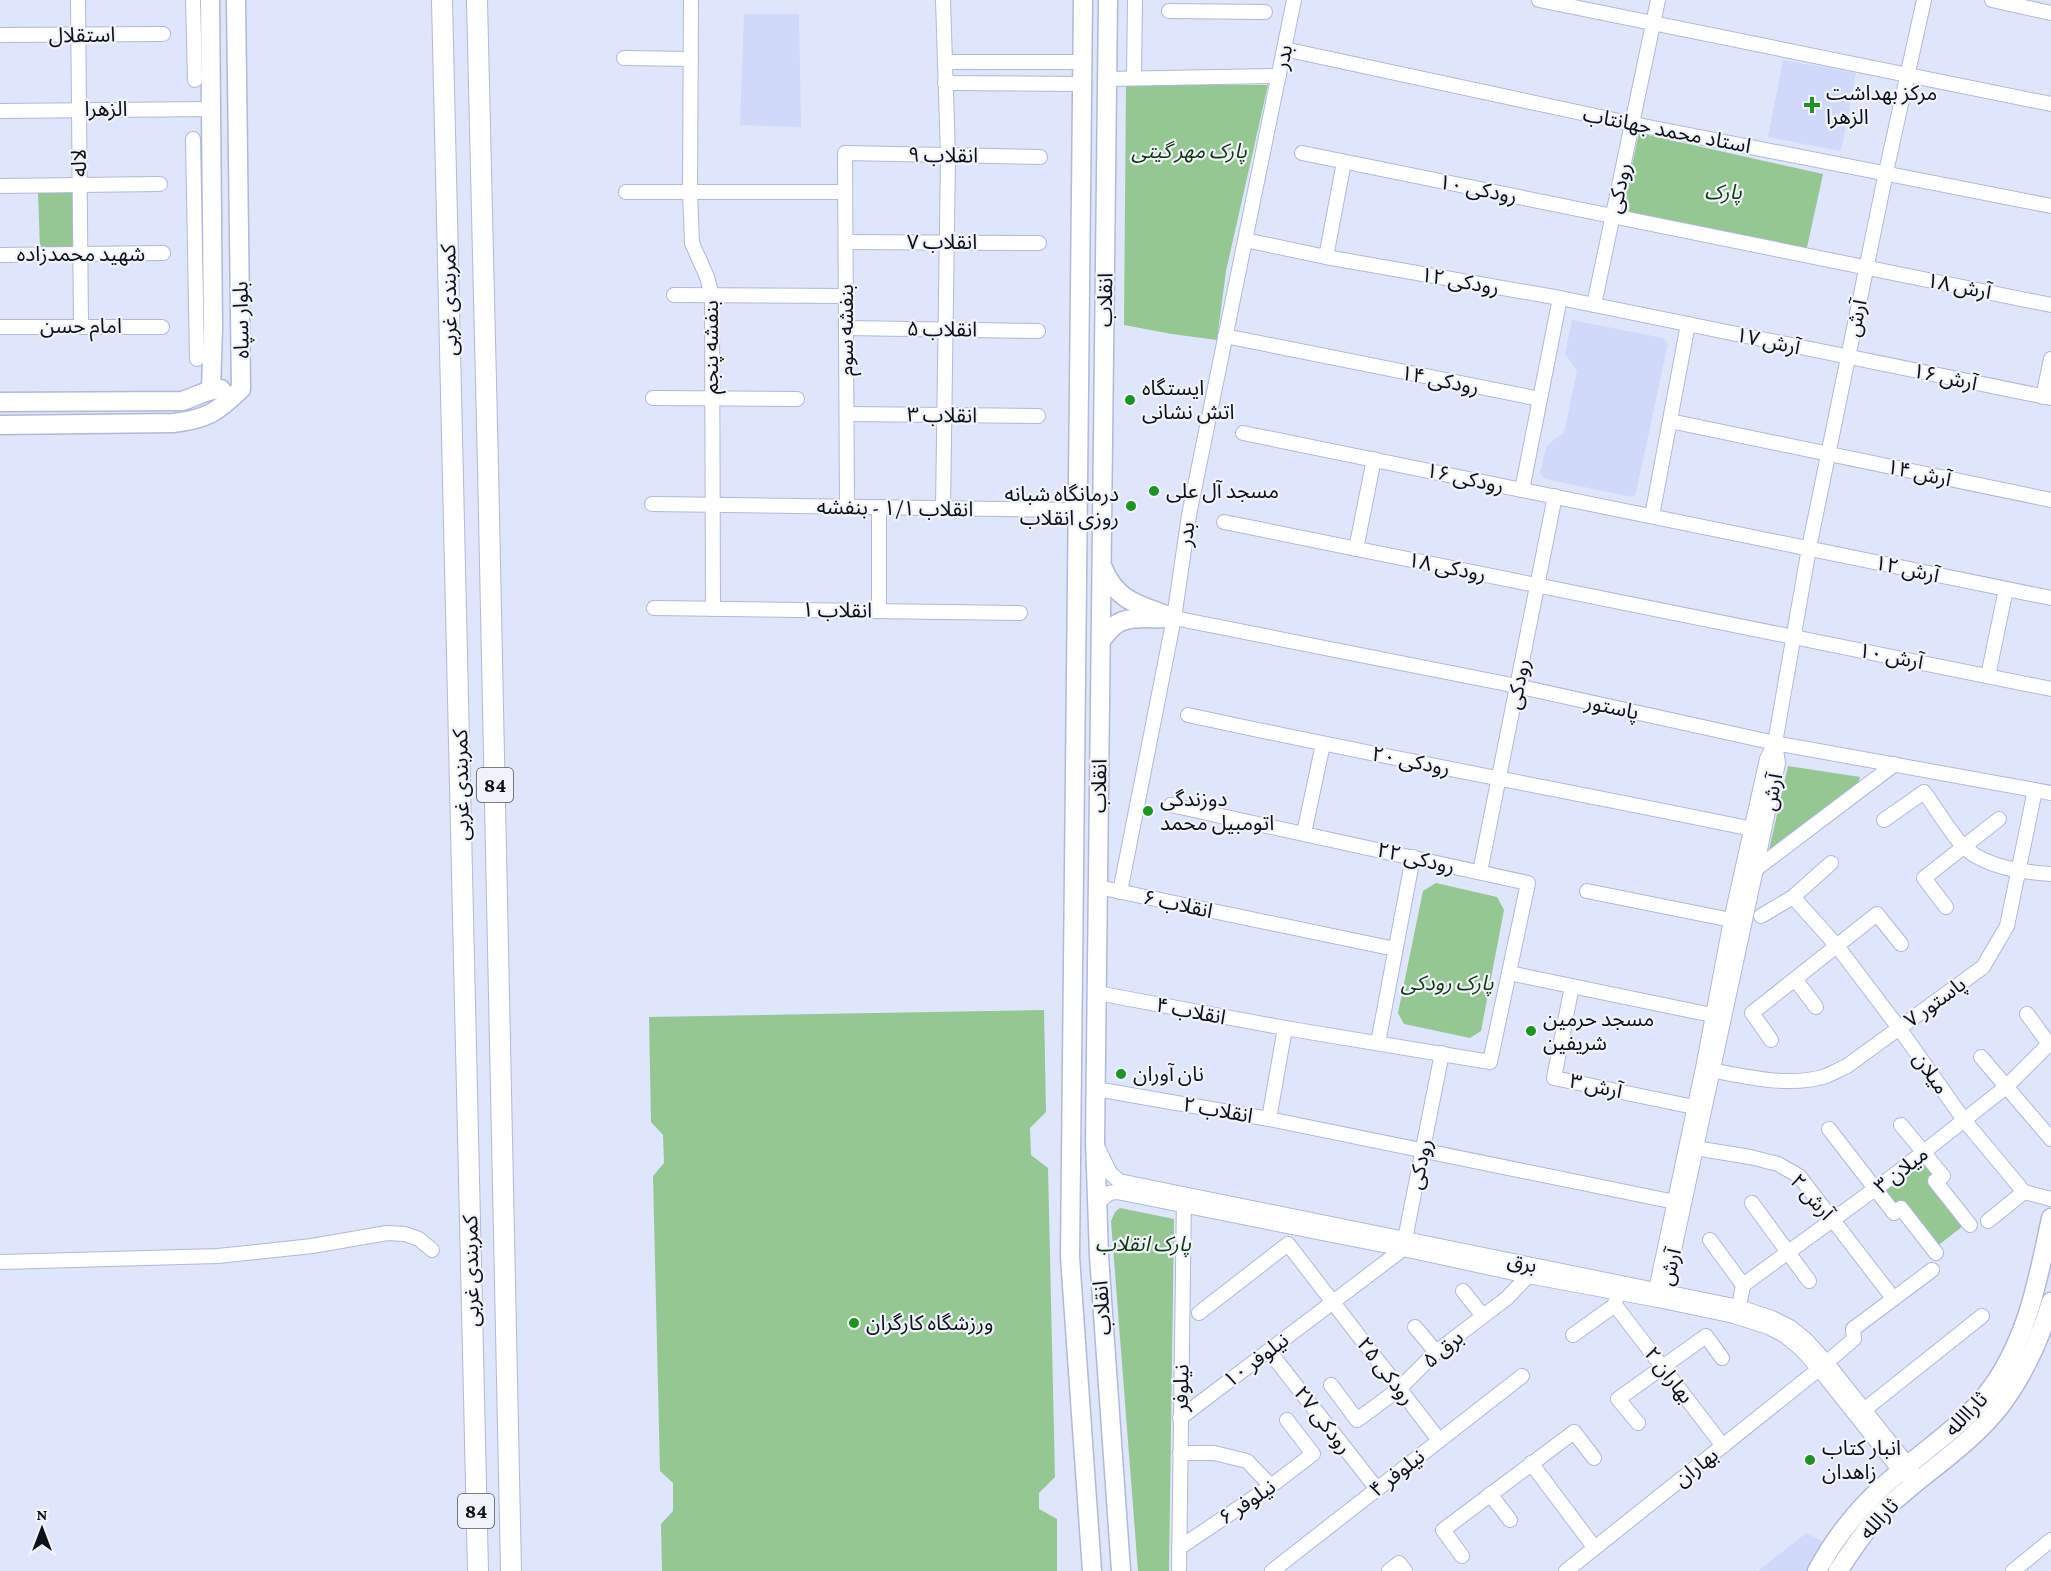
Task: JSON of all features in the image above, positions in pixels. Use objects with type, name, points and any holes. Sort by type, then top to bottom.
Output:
[{"type":"highway","name":"کمربندی غربی","points":[[442,0],[478,1571]]},
{"type":"highway","name":"کمربندی غربی","points":[[477,0],[511,1571]]},
{"type":"main road","name":"بلوار سپاه","points":[[210,0],[211,109],[204,248],[213,329],[211,389]]},
{"type":"main road","name":"بلوار سپاه","points":[[0,425],[173,423],[198,420],[222,407],[241,390],[236,0]]},
{"type":"main road","name":"انقلاب","points":[[1083,0],[1070,1257],[1092,1571]]},
{"type":"main road","name":"انقلاب","points":[[1108,0],[1095,1141],[1115,1504],[1121,1571]]},
{"type":"main road","points":[[0,402],[182,401],[211,389],[241,390]]},
{"type":"main road","points":[[1102,563],[1109,583],[1123,597],[1174,618]]},
{"type":"main road","points":[[1101,640],[1113,626],[1120,622],[1174,618]]},
{"type":"main road","name":"ثاراالله","points":[[1817,1571],[1848,1525],[1877,1492],[1909,1473],[1964,1420],[2005,1368],[2024,1329],[2036,1290],[2051,1218]]},
{"type":"main road","name":"ثارالله","points":[[1838,1571],[1862,1535],[1890,1504],[1909,1473],[1976,1433],[2000,1406],[2020,1377],[2041,1336],[2051,1302]]},
{"type":"main road","points":[[1086,1504],[1115,1504]]},
{"type":"street","name":"لاله","points":[[78,0],[81,326]]},
{"type":"street","points":[[193,0],[195,80]]},
{"type":"street","name":"بنفشه پنجم","points":[[691,0],[692,243],[707,277],[712,296],[713,609]]},
{"type":"street","points":[[943,0],[948,156],[943,509]]},
{"type":"street","points":[[1134,78],[1135,0]]},
{"type":"street","name":"بدر","points":[[1120,892],[1174,618],[1189,515],[1294,0]]},
{"type":"street","points":[[1539,0],[2051,104]]},
{"type":"street","name":"رودکی","points":[[1594,305],[1658,0]]},
{"type":"street","name":"آرش","points":[[1660,1294],[1675,1202],[1692,1147],[1694,1107],[1709,1069],[1712,1015],[1731,920],[1767,759],[1775,743],[1809,548],[1866,267],[1924,0]]},
{"type":"street","points":[[1992,0],[2051,13]]},
{"type":"street","points":[[1169,11],[1216,6],[1265,12]]},
{"type":"street","name":"استقلال","points":[[0,35],[163,34]]},
{"type":"street","name":"استاد محمد جهانتاب","points":[[1284,49],[1633,124],[2051,206]]},
{"type":"street","points":[[624,58],[691,59]]},
{"type":"street","points":[[945,62],[1082,62]]},
{"type":"street","points":[[1107,79],[1279,76]]},
{"type":"street","points":[[945,83],[1082,84]]},
{"type":"street","name":"الزهرا","points":[[0,111],[211,109]]},
{"type":"street","points":[[193,139],[204,248],[197,359]]},
{"type":"street","name":"انقلاب ۹","points":[[845,153],[1040,157]]},
{"type":"street","name":"بنفشه سوم","points":[[845,153],[847,506]]},
{"type":"street","name":"رودکی ۱۰","points":[[1302,153],[1740,242]]},
{"type":"street","points":[[1326,257],[1344,162]]},
{"type":"street","points":[[0,186],[160,184]]},
{"type":"street","points":[[626,192],[845,192]]},
{"type":"street","name":"رودکی ۱۲","points":[[1245,240],[1326,257],[1594,305]]},
{"type":"street","name":"انقلاب ۷","points":[[846,242],[1039,243]]},
{"type":"street","name":"آرش ۱۸","points":[[1740,242],[2051,305]]},
{"type":"street","name":"شهید محمدزاده","points":[[0,255],[163,253]]},
{"type":"street","points":[[674,295],[846,296]]},
{"type":"street","points":[[1522,490],[1560,298]]},
{"type":"street","name":"آرش ۱۷","points":[[1594,305],[1848,357]]},
{"type":"street","points":[[1652,516],[1688,324]]},
{"type":"street","name":"امام حسن","points":[[0,327],[162,327]]},
{"type":"street","name":"انقلاب ۵","points":[[846,328],[1038,331]]},
{"type":"street","name":"رودکی ۱۴","points":[[1225,336],[1540,399]]},
{"type":"street","name":"آرش ۱۶","points":[[1848,357],[2047,398]]},
{"type":"street","points":[[2047,398],[2051,359]]},
{"type":"street","points":[[652,398],[797,399]]},
{"type":"street","name":"انقلاب ۳","points":[[847,414],[1038,416]]},
{"type":"street","name":"آرش ۱۴","points":[[1670,420],[2051,500]]},
{"type":"street","name":"رودکی ۱۶","points":[[1243,432],[1652,516]]},
{"type":"street","points":[[1356,549],[1374,459]]},
{"type":"street","name":"رودکی","points":[[1480,872],[1555,496]]},
{"type":"street","name":"انقلاب ۱/۱ - بنفشه","points":[[652,504],[1077,510]]},
{"type":"street","points":[[879,507],[879,610]]},
{"type":"street","name":"آرش ۱۲","points":[[1652,516],[2051,598]]},
{"type":"street","name":"رودکی ۱۸","points":[[1224,522],[1673,613]]},
{"type":"street","points":[[1988,676],[2006,589]]},
{"type":"street","name":"انقلاب ۱","points":[[654,608],[1020,613]]},
{"type":"street","name":"آرش ۱۰","points":[[1673,613],[2051,689]]},
{"type":"street","name":"پاستور","points":[[1174,618],[1517,686],[1775,743],[2051,793]]},
{"type":"street","name":"رودکی ۲۰","points":[[1188,715],[1752,830]]},
{"type":"street","name":"آرش","points":[[1660,1294],[1756,869],[1778,763],[1775,743]]},
{"type":"street","points":[[1304,833],[1323,744]]},
{"type":"street","points":[[1756,869],[1895,764]]},
{"type":"street","name":"پاستور ۷","points":[[1709,1069],[1771,1080],[1794,1081],[1827,1076],[1847,1066],[1983,967],[2007,926],[2036,790]]},
{"type":"street","points":[[1884,820],[1924,792],[1964,847],[1977,857],[2018,871],[2051,874]]},
{"type":"street","name":"رودکی ۲۲","points":[[1171,805],[1528,883],[1509,973]]},
{"type":"street","points":[[1946,908],[1924,878],[2000,819]]},
{"type":"street","points":[[1378,1043],[1413,857]]},
{"type":"street","points":[[1761,916],[1793,897],[1831,863]]},
{"type":"street","name":"انقلاب ۶","points":[[1098,888],[1395,949]]},
{"type":"street","points":[[1587,891],[1731,920]]},
{"type":"street","name":"میلان","points":[[1793,897],[1837,946],[1964,1120],[2024,1192]]},
{"type":"street","points":[[1771,1040],[1752,1012],[1877,914],[1901,944]]},
{"type":"street","points":[[1509,973],[1712,1015]]},
{"type":"street","name":"انقلاب ۴","points":[[1097,993],[1285,1028],[1490,1062],[1509,973]]},
{"type":"street","points":[[1795,979],[1816,1007]]},
{"type":"street","name":"آرش ۳","points":[[1572,986],[1554,1078],[1694,1107]]},
{"type":"street","name":"میلان ۳","points":[[1743,1285],[1875,1190],[2006,1087],[2049,1044],[2027,1014]]},
{"type":"street","points":[[1269,1119],[1285,1028]]},
{"type":"street","name":"رودکی","points":[[1404,1244],[1442,1053]]},
{"type":"street","points":[[1981,1057],[2051,1139]]},
{"type":"street","name":"انقلاب ۲","points":[[1096,1089],[1269,1119],[1675,1202]]},
{"type":"street","points":[[1900,1125],[1943,1176],[1935,1181],[1970,1225]]},
{"type":"street","points":[[1829,1129],[1893,1213],[1900,1208],[1936,1253]]},
{"type":"street","name":"برق","points":[[1095,1141],[1110,1173],[1119,1181],[1184,1200],[1306,1229],[1404,1244],[1616,1299],[1660,1294],[1768,1327],[1784,1335],[1823,1366],[1864,1410],[1909,1473]]},
{"type":"street","name":"آرش ۲","points":[[1692,1147],[1778,1164],[1799,1176],[1893,1298]]},
{"type":"street","name":"برق","points":[[1097,1204],[1109,1193],[1117,1192],[1184,1200],[1660,1294],[1739,1307],[1772,1318],[1790,1327],[1806,1340],[1823,1366],[1909,1473]]},
{"type":"street","points":[[1988,1221],[2024,1192],[2051,1199]]},
{"type":"street","name":"نیلوفر","points":[[1179,1571],[1184,1200]]},
{"type":"street","points":[[1752,1203],[1809,1281]]},
{"type":"street","points":[[1199,1313],[1306,1229]]},
{"type":"street","points":[[0,1262],[218,1256],[312,1246],[387,1233],[405,1234],[419,1239],[432,1250]]},
{"type":"street","points":[[1710,1240],[1743,1285],[1739,1307]]},
{"type":"street","name":"رودکی ۲۵","points":[[1288,1244],[1439,1440]]},
{"type":"street","name":"نیلوفر ۱۰","points":[[1180,1418],[1333,1302],[1404,1244]]},
{"type":"street","points":[[1893,1298],[1932,1270]]},
{"type":"street","name":"برق ۵","points":[[1331,1385],[1358,1420],[1399,1389],[1436,1352],[1507,1298],[1528,1276]]},
{"type":"street","points":[[1462,1291],[1483,1316]]},
{"type":"street","name":"بهاران","points":[[1566,1571],[1823,1366],[1854,1340],[1853,1329],[1893,1298]]},
{"type":"street","points":[[1573,1335],[1616,1299]]},
{"type":"street","name":"بهاران ۲","points":[[1616,1299],[1722,1446]]},
{"type":"street","points":[[1864,1410],[1982,1316]]},
{"type":"street","points":[[1415,1327],[1436,1352]]},
{"type":"street","points":[[1638,1423],[1618,1399],[1706,1336],[1722,1358]]},
{"type":"street","name":"رودکی ۲۷","points":[[1269,1351],[1377,1489]]},
{"type":"street","name":"نیلوفر ۴","points":[[1272,1571],[1522,1376]]},
{"type":"street","name":"نیلوفر ۶","points":[[1179,1548],[1271,1486],[1313,1454],[1287,1420]]},
{"type":"street","points":[[1462,1556],[1443,1530],[1531,1463],[1574,1432],[1594,1458]]},
{"type":"street","points":[[1180,1453],[1214,1453],[1247,1461],[1271,1486]]},
{"type":"street","points":[[1531,1463],[1594,1547]]},
{"type":"street","points":[[1490,1494],[1510,1520]]},
{"type":"street","points":[[2013,1571],[2049,1546]]},
{"type":"shaded area","points":[[744,14],[799,14],[801,127],[740,125]]},
{"type":"shaded area","name":"مرکز بهداشت الزهرا","points":[[1783,60],[1856,73],[1841,151],[1768,137]]},
{"type":"shaded area","points":[[1572,320],[1663,338],[1668,343],[1636,493],[1632,497],[1545,479],[1540,473],[1547,445],[1564,433],[1577,371],[1565,354]]},
{"type":"shaded area","points":[[1806,1533],[1826,1543],[1808,1571],[1758,1571]]},
{"type":"green space","name":"پارک مهر گیتی","points":[[1126,85],[1268,85],[1226,271],[1217,340],[1124,325]]},
{"type":"green space","name":"پارک","points":[[1639,133],[1823,174],[1806,252],[1622,211]]},
{"type":"green space","points":[[77,191],[78,248],[40,249],[38,192]]},
{"type":"green space","points":[[1788,766],[1860,777],[1854,795],[1773,854],[1769,850]]},
{"type":"green space","name":"پارک رودکی","points":[[1436,883],[1497,897],[1504,910],[1481,1031],[1470,1038],[1404,1024],[1398,1013],[1423,891]]},
{"type":"green space","name":"ورزشگاه کارگران","points":[[1044,1010],[1046,1112],[1030,1128],[1031,1155],[1048,1168],[1055,1477],[1039,1493],[1039,1509],[1057,1519],[1057,1571],[662,1571],[661,1524],[673,1511],[673,1483],[660,1471],[653,1176],[664,1163],[663,1135],[651,1122],[649,1017]]},
{"type":"green space","points":[[1924,1159],[1937,1174],[1928,1182],[1963,1226],[1936,1247],[1902,1201],[1895,1206],[1883,1190]]},
{"type":"green space","name":"پارک انقلاب","points":[[1120,1208],[1174,1219],[1169,1571],[1138,1571],[1111,1221],[1115,1212]]},
{"type":"place","name":"مرکز بهداشت الزهرا","points":[[1812,105]]},
{"type":"place","name":"ایستگاه اتش نشانی","points":[[1130,400]]},
{"type":"place","name":"مسجد آل علی","points":[[1154,491]]},
{"type":"place","name":"درمانگاه شبانه روزی انقلاب","points":[[1131,506]]},
{"type":"place","name":"دوزندگی اتومبیل محمد","points":[[1148,811]]},
{"type":"place","name":"مسجد حرمین شریفین","points":[[1531,1031]]},
{"type":"place","name":"نان آوران","points":[[1121,1074]]},
{"type":"place","name":"ورزشگاه کارگران","points":[[854,1323]]},
{"type":"place","name":"انبار کتاب زاهدان","points":[[1810,1460]]}]
